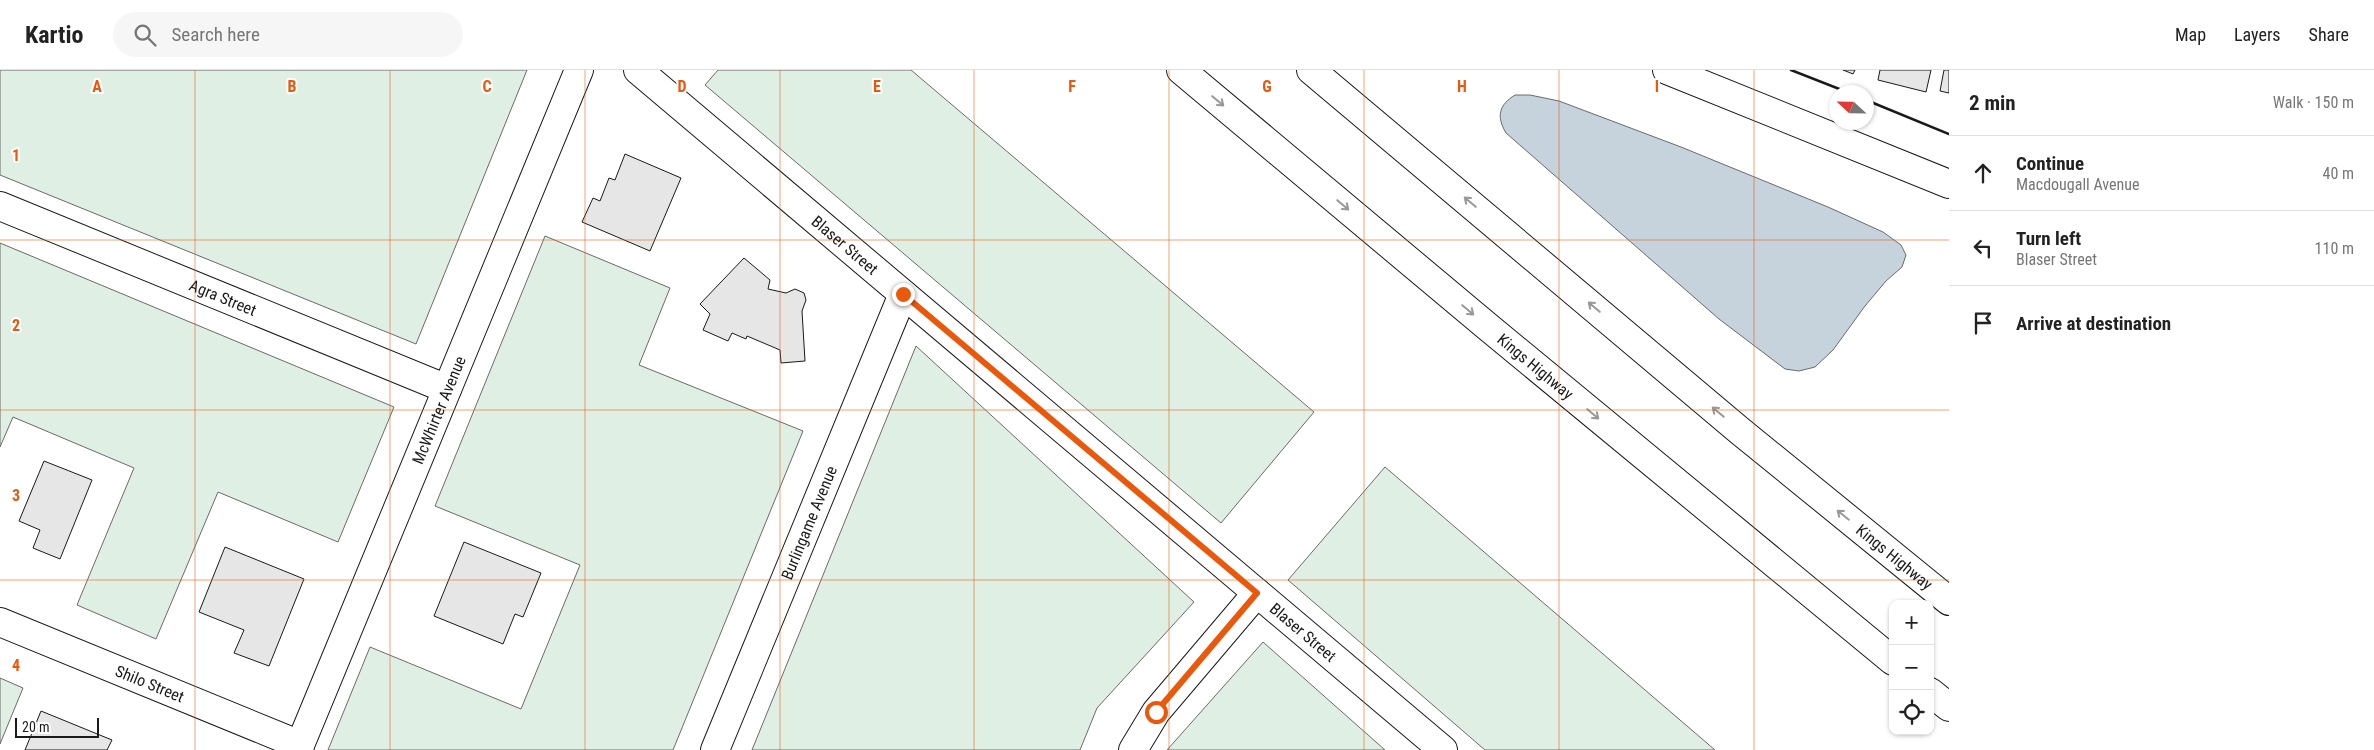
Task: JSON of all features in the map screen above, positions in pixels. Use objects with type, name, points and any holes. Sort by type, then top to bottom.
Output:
[{"type":"street","name":"McWhirter Avenue","points":[[299,748],[579,70]]},
{"type":"street","name":"Blaser Street","points":[[638,70],[1443,750]]},
{"type":"street","name":"Kings Highway","points":[[1181,70],[1495,333],[1889,658]]},
{"type":"street","name":"Kings Highway","points":[[1311,70],[1740,431],[1949,601]]},
{"type":"street","points":[[1667,70],[1949,184]]},
{"type":"street","name":"Agra Street","points":[[0,206],[447,389]]},
{"type":"street","name":"Burlingame Avenue","points":[[714,750],[903,294]]},
{"type":"street","points":[[1133,750],[1156,712],[1257,593]]},
{"type":"street","name":"Shilo Street","points":[[0,622],[299,748]]},
{"type":"street","points":[[1934,695],[1949,707]]},
{"type":"green space","points":[[0,70],[527,70],[416,344],[0,175]]},
{"type":"green space","points":[[718,70],[911,70],[1314,412],[1221,523],[705,85]]},
{"type":"green space","points":[[545,236],[670,288],[639,365],[803,431],[673,750],[328,750],[370,647],[521,709],[580,565],[435,506]]},
{"type":"green space","points":[[0,243],[394,407],[338,542],[218,492],[156,639],[77,605],[134,468],[13,417],[0,447]]},
{"type":"green space","points":[[916,346],[1194,602],[1097,708],[1080,750],[752,750]]},
{"type":"green space","points":[[1385,467],[1715,750],[1485,750],[1288,580]]},
{"type":"green space","points":[[1263,642],[1385,750],[1167,750]]},
{"type":"green space","points":[[0,678],[23,688],[0,744]]},
{"type":"shaded area","points":[[1515,95],[1530,95],[1559,101],[1681,147],[1828,207],[1883,232],[1901,245],[1906,255],[1902,267],[1886,281],[1833,350],[1815,367],[1799,371],[1785,369],[1719,319],[1506,133],[1501,121],[1501,111],[1505,103]]},
{"type":"building","points":[[1843,70],[1855,70],[1853,74]]},
{"type":"building","points":[[1880,70],[1931,70],[1926,92],[1878,80]]},
{"type":"building","points":[[1944,70],[1949,70],[1949,93],[1940,91]]},
{"type":"building","points":[[625,154],[681,178],[650,251],[582,222],[593,198],[600,201],[609,178],[615,180]]},
{"type":"building","points":[[744,258],[770,280],[768,289],[786,293],[795,289],[804,293],[806,300],[802,311],[805,361],[781,363],[780,350],[747,336],[746,339],[732,333],[728,341],[703,330],[710,314],[700,304]]},
{"type":"building","points":[[44,461],[92,480],[60,559],[33,548],[40,530],[19,521]]},
{"type":"building","points":[[464,542],[541,573],[523,617],[515,614],[503,644],[434,616]]},
{"type":"building","points":[[225,547],[304,579],[269,666],[234,653],[244,630],[199,612]]},
{"type":"building","points":[[41,711],[112,740],[107,750],[25,750]]},
{"type":"wall","points":[[1791,70],[1829,85]]},
{"type":"wall","points":[[1874,103],[1949,134]]},
{"type":"route","points":[[903,294],[1257,593],[1156,712]]}]
